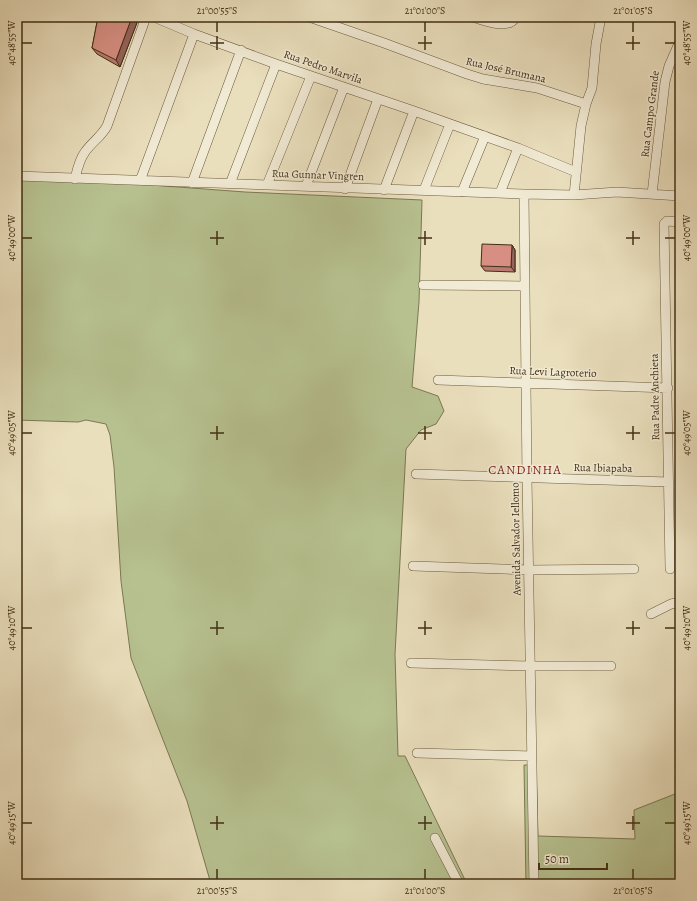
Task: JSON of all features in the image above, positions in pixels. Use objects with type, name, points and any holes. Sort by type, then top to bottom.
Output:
[{"type":"street","points":[[75,179],[79,164],[85,151],[99,138],[107,126],[146,17]]},
{"type":"street","name":"Rua Pedro Marvila","points":[[154,17],[174,21],[194,34],[485,136],[576,172]]},
{"type":"street","name":"Rua José Brumana","points":[[309,17],[384,42],[466,74],[483,79],[537,88],[586,104]]},
{"type":"street","points":[[472,17],[498,24],[512,22],[516,17]]},
{"type":"street","points":[[574,195],[581,126],[586,104],[592,88],[596,44],[601,17]]},
{"type":"street","points":[[140,181],[194,34]]},
{"type":"street","name":"Rua Campo Grande","points":[[652,194],[666,73],[680,41]]},
{"type":"street","points":[[192,183],[241,50]]},
{"type":"street","points":[[230,184],[276,64]]},
{"type":"street","points":[[267,185],[311,76]]},
{"type":"street","points":[[306,186],[344,87]]},
{"type":"street","points":[[345,189],[378,99]]},
{"type":"street","points":[[384,190],[414,111]]},
{"type":"street","points":[[424,190],[450,124]]},
{"type":"street","points":[[462,192],[485,136]]},
{"type":"street","points":[[500,194],[518,148]]},
{"type":"street","name":"Rua Gunnar Vingren","points":[[17,176],[500,194],[574,195],[617,192],[680,196]]},
{"type":"street","name":"Avenida Salvador Iellomo","points":[[524,194],[534,884]]},
{"type":"street","name":"Rua Padre Anchieta","points":[[670,569],[664,224],[667,221],[680,222]]},
{"type":"street","points":[[423,285],[525,286]]},
{"type":"street","name":"Rua Levi Lagroterio","points":[[438,380],[668,388]]},
{"type":"street","name":"Rua Ibiapaba","points":[[416,474],[669,482]]},
{"type":"street","points":[[413,566],[529,570],[634,569]]},
{"type":"street","points":[[651,614],[668,605],[680,602]]},
{"type":"street","points":[[411,663],[530,666],[611,666]]},
{"type":"street","points":[[417,753],[532,756]]},
{"type":"street","points":[[435,838],[459,884]]},
{"type":"green space","points":[[17,178],[84,180],[245,192],[422,200],[419,302],[412,387],[438,396],[444,411],[436,424],[421,430],[406,449],[395,654],[398,756],[405,756],[467,884],[211,884],[187,801],[131,658],[121,581],[114,467],[110,435],[106,424],[86,420],[78,422],[17,420]]},
{"type":"green space","points":[[524,765],[536,765],[538,836],[635,839],[634,810],[680,792],[680,884],[526,884]]},
{"type":"building","points":[[98,17],[132,17],[116,60],[92,48]]},
{"type":"building","points":[[482,244],[512,245],[511,267],[481,266]]},
{"type":"district","name":"CANDINHA","points":[[525,469]]}]
